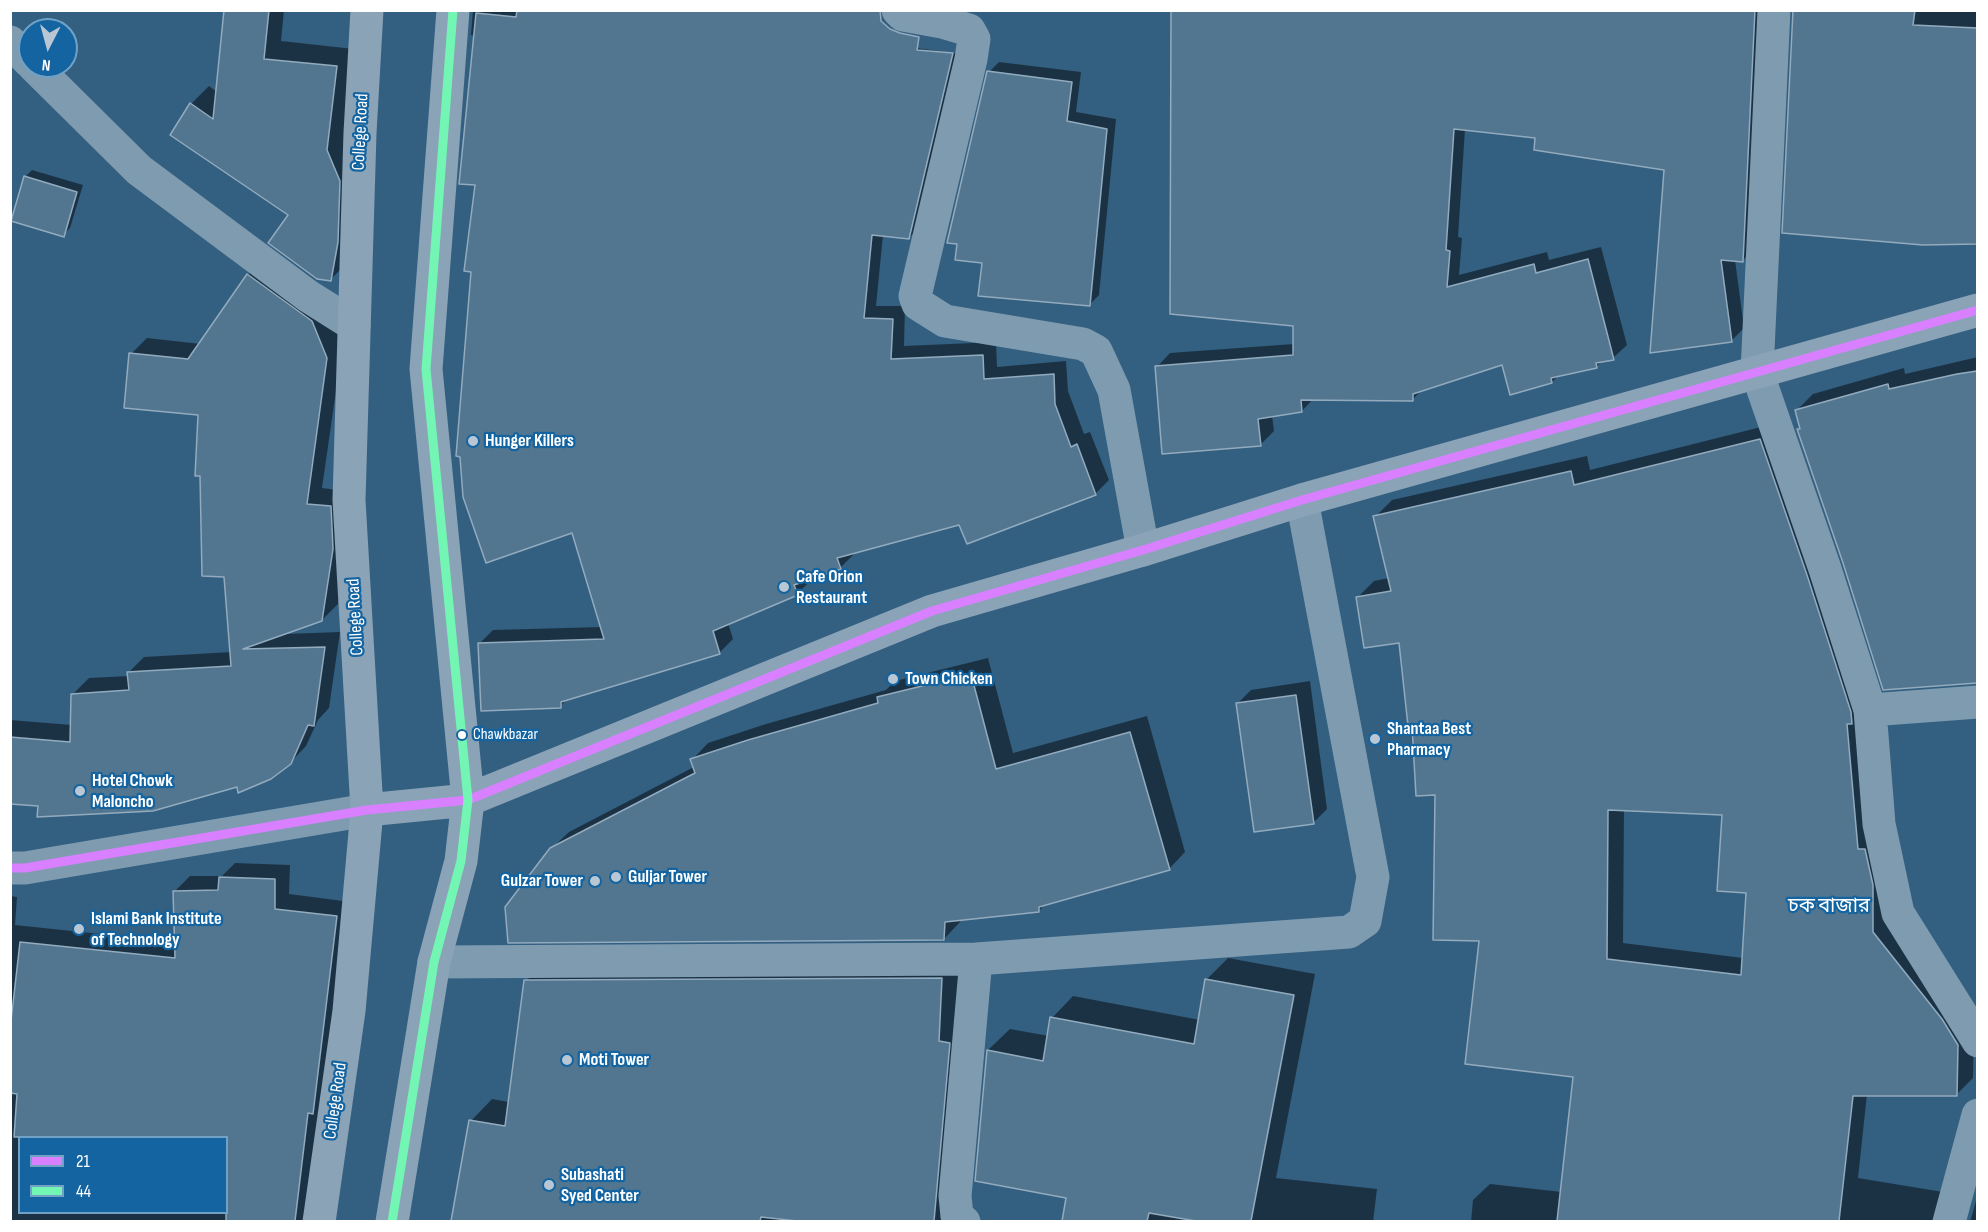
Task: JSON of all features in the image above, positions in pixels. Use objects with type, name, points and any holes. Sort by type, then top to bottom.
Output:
[{"type":"main road","name":"College Road","points":[[319,1221],[349,1011],[367,810],[349,500],[360,133],[367,10]]},
{"type":"main road","points":[[392,1221],[434,962],[461,861],[468,800],[426,369],[453,10]]},
{"type":"main road","points":[[367,810],[468,800],[932,611],[1143,550],[1302,500],[1977,310]]},
{"type":"street","points":[[898,10],[903,15],[942,22],[969,30],[974,39],[915,296],[918,304],[945,321],[1083,344],[1096,351],[1114,390],[1143,550]]},
{"type":"street","points":[[1774,10],[1757,372],[1825,569],[1870,710],[1879,824],[1898,913],[1977,1041]]},
{"type":"street","points":[[46,78],[139,170],[308,296],[354,325]]},
{"type":"street","points":[[434,962],[976,959],[1349,932],[1365,921],[1373,877],[1302,500]]},
{"type":"street","points":[[1870,710],[1977,702]]},
{"type":"street","points":[[10,868],[25,868],[367,810]]},
{"type":"street","points":[[964,1221],[957,1216],[955,1196],[976,959]]},
{"type":"street","points":[[1949,1221],[1977,1115]]},
{"type":"building","points":[[224,10],[269,10],[264,59],[337,66],[327,150],[340,181],[338,242],[331,281],[317,279],[268,243],[288,215],[170,135],[190,103],[213,119]]},
{"type":"building","points":[[517,10],[880,10],[881,21],[890,29],[919,37],[917,50],[953,53],[909,239],[872,235],[864,318],[893,319],[891,359],[983,355],[984,379],[1054,374],[1055,404],[1071,447],[1077,444],[1096,495],[967,544],[959,525],[837,558],[841,569],[794,585],[798,595],[713,631],[720,654],[561,702],[561,708],[481,711],[478,643],[604,639],[572,533],[486,563],[463,497],[460,457],[456,456],[471,272],[464,271],[475,185],[459,184],[476,13],[516,17]]},
{"type":"building","points":[[1171,10],[1755,10],[1743,262],[1721,260],[1732,342],[1650,353],[1664,170],[1534,150],[1535,138],[1454,129],[1446,250],[1450,251],[1447,287],[1534,264],[1536,273],[1588,259],[1614,360],[1596,363],[1597,368],[1551,378],[1552,383],[1510,395],[1502,365],[1413,394],[1413,401],[1301,400],[1302,412],[1258,419],[1261,446],[1162,454],[1155,366],[1293,355],[1293,326],[1170,314]]},
{"type":"building","points":[[1793,10],[1915,10],[1913,25],[1977,28],[1977,244],[1923,245],[1782,233]]},
{"type":"building","points":[[987,71],[1072,82],[1067,121],[1107,129],[1090,306],[978,296],[982,263],[955,260],[957,244],[947,243]]},
{"type":"building","points":[[24,176],[77,192],[64,237],[11,221]]},
{"type":"building","points":[[247,274],[312,321],[327,358],[307,504],[331,506],[333,549],[322,621],[243,649],[325,647],[314,726],[308,725],[291,764],[271,779],[238,793],[237,787],[153,811],[37,817],[38,806],[10,804],[10,737],[70,742],[71,694],[129,690],[127,672],[231,666],[224,577],[202,576],[200,476],[195,476],[198,415],[124,408],[129,353],[188,359]]},
{"type":"building","points":[[1977,371],[1977,683],[1883,690],[1797,429],[1800,429],[1795,410],[1888,384],[1889,389]]},
{"type":"building","points":[[1760,439],[1851,712],[1852,724],[1847,724],[1858,849],[1865,849],[1873,885],[1873,932],[1942,1019],[1958,1045],[1957,1096],[1853,1096],[1839,1221],[1557,1221],[1573,1077],[1465,1064],[1479,941],[1433,940],[1435,795],[1416,796],[1412,726],[1408,726],[1399,643],[1364,648],[1356,597],[1391,591],[1373,516],[1571,471],[1574,485]],"holes":[[[1608,810],[1722,815],[1717,891],[1746,893],[1741,975],[1607,959]]]},
{"type":"building","points":[[971,674],[996,769],[1130,732],[1170,870],[1039,907],[1039,912],[945,922],[944,940],[508,943],[505,907],[550,848],[695,773],[690,759],[878,703],[877,697]]},
{"type":"building","points":[[1296,695],[1314,824],[1254,832],[1236,703]]},
{"type":"building","points":[[219,877],[275,879],[275,909],[337,916],[313,1114],[308,1113],[295,1221],[226,1221],[226,1214],[228,1214],[228,1136],[14,1137],[17,1094],[10,1093],[10,1030],[20,942],[175,958],[173,891],[218,890]]},
{"type":"building","points":[[942,978],[939,1041],[950,1043],[934,1221],[797,1221],[761,1217],[760,1221],[451,1221],[469,1120],[505,1126],[524,980]]},
{"type":"building","points":[[1205,979],[1294,995],[1251,1221],[1196,1221],[1149,1213],[1147,1221],[1062,1221],[1066,1198],[975,1181],[987,1050],[1043,1061],[1050,1017],[1194,1044]]},
{"type":"transit line","name":"44","points":[[392,1222],[434,962],[461,861],[468,800],[426,369],[453,10]]},
{"type":"transit line","name":"21","points":[[10,868],[25,868],[367,810],[468,800],[932,611],[1143,550],[1302,500],[1978,310]]},
{"type":"place","name":"Hunger Killers","points":[[473,441]]},
{"type":"place","name":"Cafe Orion Restaurant","points":[[784,587]]},
{"type":"place","name":"Town Chicken","points":[[893,679]]},
{"type":"place","name":"Chawkbazar","points":[[462,735]]},
{"type":"place","name":"Shantaa Best Pharmacy","points":[[1375,739]]},
{"type":"place","name":"Hotel Chowk Maloncho","points":[[80,791]]},
{"type":"place","name":"Guljar Tower","points":[[616,877]]},
{"type":"place","name":"Gulzar Tower","points":[[595,881]]},
{"type":"place","name":"Islami Bank Institute of Technology","points":[[79,929]]},
{"type":"place","name":"Moti Tower","points":[[567,1060]]},
{"type":"place","name":"Subashati Syed Center","points":[[549,1185]]},
{"type":"district","name":"চক বাজার","points":[[1829,907]]}]
